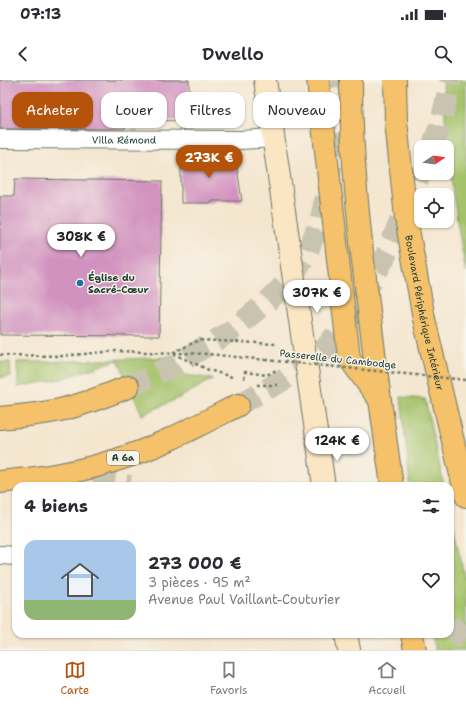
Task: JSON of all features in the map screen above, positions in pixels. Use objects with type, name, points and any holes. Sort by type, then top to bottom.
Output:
[{"type":"highway","points":[[318,80],[349,358],[379,399]]},
{"type":"highway","points":[[351,80],[351,118],[360,235],[379,399],[391,482]]},
{"type":"highway","name":"Boulevard Périphérique Intérieur","points":[[395,80],[396,121],[406,218],[424,319],[466,496]]},
{"type":"highway","points":[[0,418],[32,415],[64,409],[92,401],[128,387]]},
{"type":"highway","name":"A 6a","points":[[0,482],[44,477],[113,461],[164,442],[238,405]]},
{"type":"highway","points":[[413,638],[415,650]]},
{"type":"main road","points":[[265,80],[323,482]]},
{"type":"main road","points":[[347,638],[349,650]]},
{"type":"lane","name":"Villa Rémond","points":[[0,139],[240,140],[273,138]]},
{"type":"lane","points":[[0,556],[12,556]]},
{"type":"path","points":[[172,353],[199,340],[304,345]]},
{"type":"path","name":"Passerelle du Cambodge","points":[[0,355],[62,356],[116,351],[208,354],[466,380]]},
{"type":"path","points":[[172,353],[209,370],[244,381],[245,372],[267,375]]},
{"type":"path","points":[[255,385],[309,385]]},
{"type":"green space","points":[[443,80],[466,80],[466,272],[452,180],[454,180],[454,140],[447,140]]},
{"type":"green space","points":[[172,357],[173,373],[213,379],[181,397],[142,415],[118,360],[61,379],[18,387],[17,362]]},
{"type":"green space","points":[[0,362],[10,362],[11,376],[0,378]]},
{"type":"green space","points":[[401,397],[425,399],[443,482],[410,482]]},
{"type":"green space","points":[[454,529],[466,584],[466,650],[435,650],[433,638],[454,638]]},
{"type":"building","points":[[0,80],[189,80],[189,92],[175,92],[175,121],[167,121],[167,92],[101,92],[101,128],[125,129],[0,129]]},
{"type":"building","points":[[181,154],[235,154],[242,201],[181,203]]},
{"type":"building","name":"Église du Sacré-Cœur","points":[[15,179],[162,181],[159,336],[0,335],[0,196],[14,196]]},
{"type":"tunnel","points":[[128,387],[175,365],[231,331],[268,301],[288,281],[305,258],[321,219],[332,162],[339,80]]},
{"type":"tunnel","points":[[435,140],[440,126],[451,80]]},
{"type":"tunnel","points":[[238,405],[285,379],[323,351],[358,306],[385,257],[418,180]]},
{"type":"tunnel","points":[[60,477],[107,482]]},
{"type":"tunnel","points":[[454,628],[466,639]]},
{"type":"place","name":"Église du Sacré-Cœur","points":[[80,283]]}]
